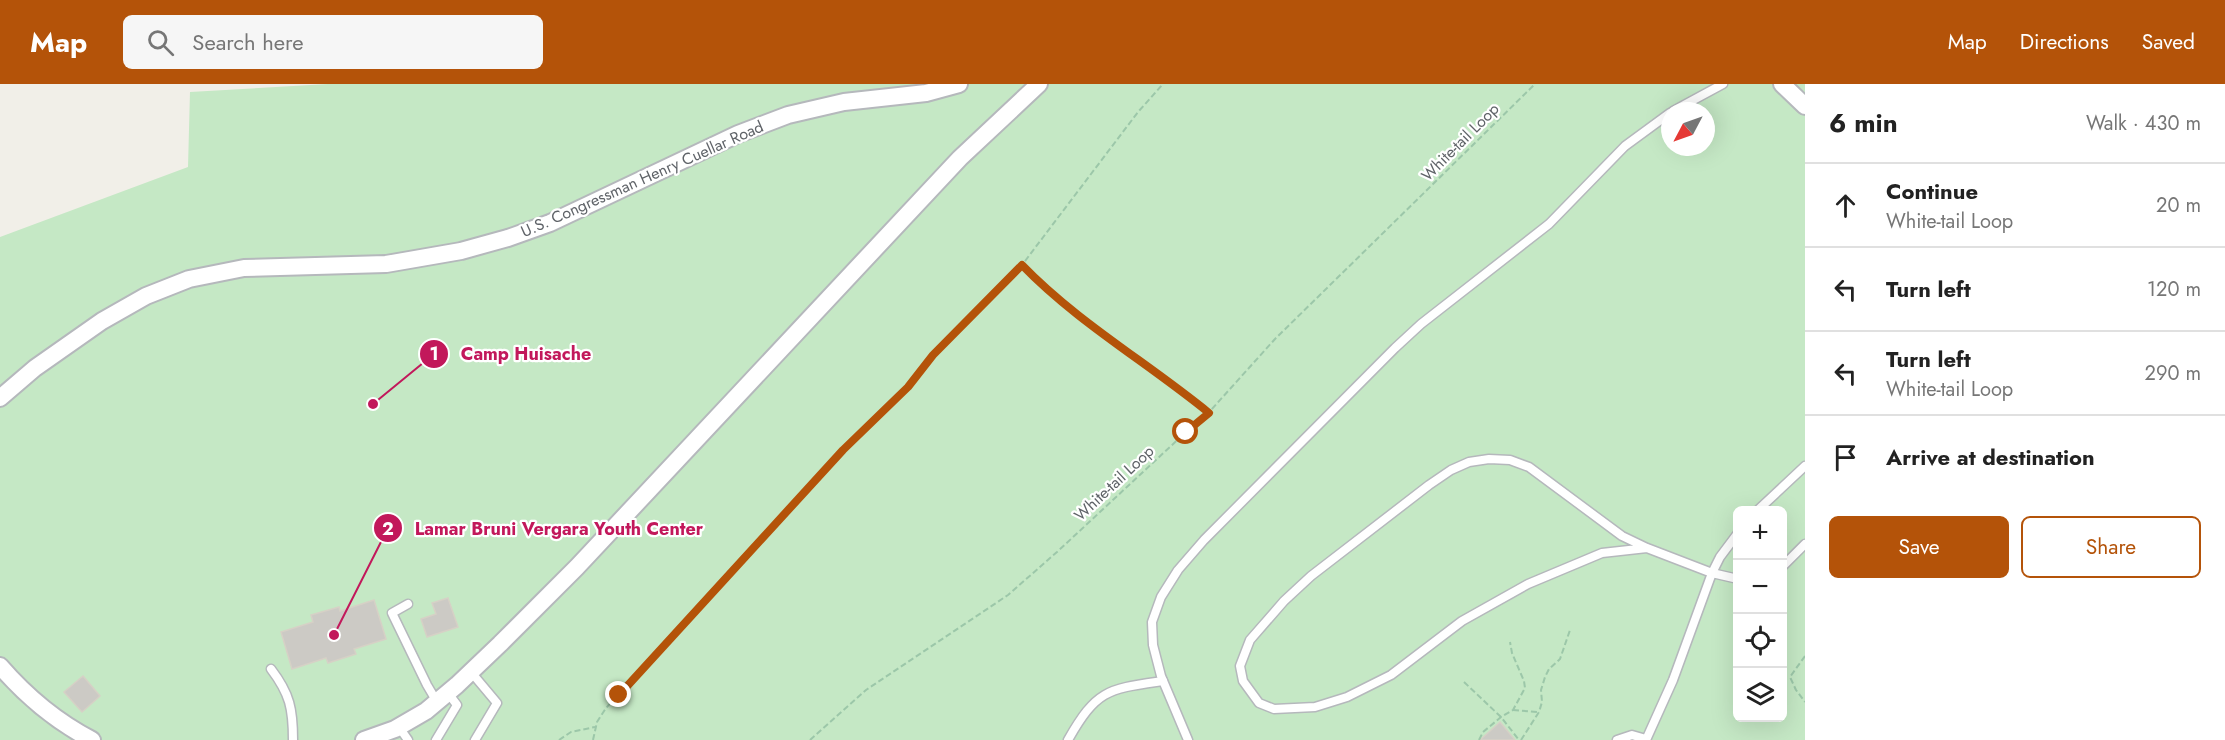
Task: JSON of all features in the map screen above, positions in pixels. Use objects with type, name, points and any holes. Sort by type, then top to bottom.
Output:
[{"type":"street","name":"U.S. Congressman Henry Cuellar Road","points":[[0,398],[34,368],[102,321],[146,296],[189,279],[244,268],[386,264],[461,251],[550,223],[738,134],[788,115],[836,104],[926,93],[959,84]]},
{"type":"street","points":[[364,740],[403,733],[471,672],[577,567],[960,158],[1039,84]]},
{"type":"street","points":[[1782,84],[1805,106]]},
{"type":"street","points":[[0,666],[38,704],[73,730],[92,740]]},
{"type":"lane","points":[[1690,102],[1723,84]]},
{"type":"lane","points":[[1188,740],[1163,681],[1153,645],[1152,622],[1166,590],[1191,553],[1420,324],[1543,230],[1562,213],[1619,151],[1661,119]]},
{"type":"lane","points":[[1647,548],[1602,553],[1528,584],[1462,621],[1391,675],[1347,697],[1326,704],[1315,707],[1274,709],[1259,703],[1243,681],[1240,666],[1250,640],[1284,601],[1311,576],[1428,485],[1451,470],[1469,462],[1489,459],[1510,460],[1529,467],[1622,536],[1712,573],[1733,578]]},
{"type":"lane","points":[[1762,506],[1805,466]]},
{"type":"lane","points":[[1617,740],[1632,735],[1646,740],[1673,680],[1712,573],[1733,539]]},
{"type":"lane","points":[[1787,562],[1805,544]]},
{"type":"lane","points":[[408,604],[392,613],[426,685],[442,698],[457,705],[436,740]]},
{"type":"lane","points":[[271,669],[280,681],[291,704],[293,740]]},
{"type":"lane","points":[[471,672],[497,703],[475,740]]},
{"type":"lane","points":[[1068,740],[1096,699],[1122,687],[1163,681]]},
{"type":"path","points":[[593,740],[596,727],[606,708],[843,450],[908,387],[960,325],[1022,265],[1138,111],[1163,84]]},
{"type":"path","name":"White-tail Loop","points":[[810,740],[866,690],[1008,595],[1209,413],[1275,339],[1535,84]]},
{"type":"path","points":[[1022,265],[1062,302],[1174,384],[1209,413]]},
{"type":"path","points":[[1464,682],[1501,717],[1520,740],[1539,712],[1545,677],[1549,669],[1560,658],[1570,630]]},
{"type":"path","points":[[1510,642],[1525,688],[1514,710]]},
{"type":"path","points":[[1805,656],[1790,677],[1805,702]]},
{"type":"path","points":[[1479,740],[1483,732],[1501,717],[1514,710],[1539,712]]},
{"type":"path","points":[[559,740],[571,732],[596,727]]},
{"type":"green space","points":[[328,84],[1805,84],[1805,740],[0,740],[0,237],[188,167],[190,92]]},
{"type":"building","points":[[448,598],[458,627],[427,637],[421,619],[436,614],[432,603]]},
{"type":"building","points":[[374,600],[386,639],[354,649],[356,654],[328,663],[326,658],[292,669],[281,632],[313,622],[311,615],[339,607],[340,611]]},
{"type":"building","points":[[83,676],[100,696],[82,712],[64,692]]},
{"type":"building","points":[[1500,722],[1515,740],[1480,740]]},
{"type":"place","name":"Camp Huisache","points":[[373,404]]},
{"type":"place","name":"Lamar Bruni Vergara Youth Center","points":[[334,635]]},
{"type":"route","points":[[619,695],[843,450],[908,387],[960,325],[1022,265],[1062,302],[1174,384],[1209,413],[1186,432]]}]
